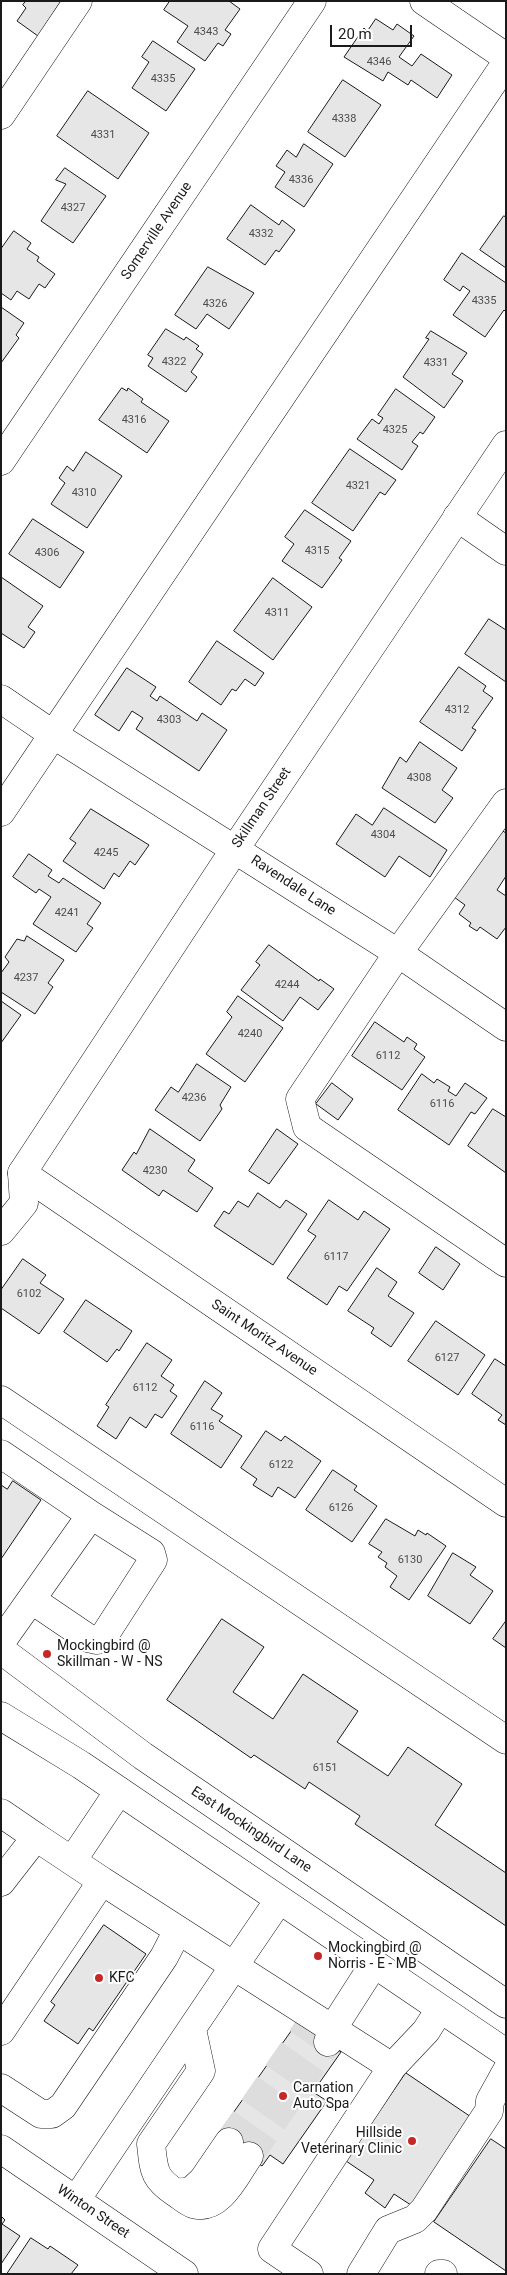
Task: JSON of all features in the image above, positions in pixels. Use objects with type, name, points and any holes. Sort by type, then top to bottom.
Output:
[{"type":"main road","points":[[1,115],[78,1]]},
{"type":"main road","name":"Somerville Avenue","points":[[1,461],[312,1]]},
{"type":"main road","points":[[424,1],[506,57]]},
{"type":"main road","points":[[1,812],[506,63]]},
{"type":"main road","name":"Skillman Street","points":[[12,1176],[506,444]]},
{"type":"main road","points":[[457,517],[506,551]]},
{"type":"main road","name":"Ravendale Lane","points":[[1,699],[54,735],[398,953],[506,1027]]},
{"type":"main road","points":[[506,803],[398,953],[300,1099],[307,1127],[506,1262]]},
{"type":"main road","points":[[1,1231],[24,1202],[12,1176]]},
{"type":"main road","name":"Saint Moritz Avenue","points":[[12,1176],[506,1503]]},
{"type":"main road","points":[[1,1400],[506,1740]]},
{"type":"main road","points":[[1,1454],[151,1554],[153,1560],[104,1636],[97,1640],[88,1638],[32,1600]]},
{"type":"main road","points":[[1,1642],[91,1515]]},
{"type":"main road","name":"East Mockingbird Lane","points":[[1,1650],[143,1756],[506,2004]]},
{"type":"main road","points":[[1,1716],[119,1791],[506,2053]]},
{"type":"main road","points":[[72,1861],[143,1756]]},
{"type":"main road","points":[[1,1813],[234,1966],[321,2029],[392,2067]]},
{"type":"main road","points":[[1,1882],[36,1837]]},
{"type":"main road","points":[[1,2031],[102,1881]]},
{"type":"main road","points":[[76,2200],[279,1900]]},
{"type":"main road","points":[[1,2088],[28,2106],[41,2104],[54,2093],[132,1980],[164,1957],[178,1930]]},
{"type":"main road","points":[[321,2029],[374,1964],[397,1930]]},
{"type":"main road","points":[[309,2274],[275,2265],[272,2249],[392,2067],[426,2031],[440,2009]]},
{"type":"main road","points":[[192,2028],[201,2071],[151,2144],[154,2170],[162,2184],[176,2193],[191,2191],[239,2149]]},
{"type":"main road","points":[[361,2274],[388,2230],[415,2219],[424,2210],[489,2111],[490,2101],[506,2072]]},
{"type":"main road","name":"Winton Street","points":[[1,2149],[184,2274]]},
{"type":"building","points":[[26,1],[61,1],[38,36],[17,21],[26,8],[23,5]]},
{"type":"building","points":[[170,1],[229,1],[240,9],[225,30],[231,34],[223,46],[218,43],[205,61],[177,42],[188,26],[164,10]]},
{"type":"building","points":[[376,19],[393,30],[397,24],[414,36],[399,57],[412,66],[421,54],[452,75],[437,98],[411,80],[408,85],[388,72],[383,81],[344,57],[364,28],[367,31]]},
{"type":"building","points":[[153,41],[195,69],[166,111],[132,88],[149,62],[142,57]]},
{"type":"building","points":[[343,80],[381,105],[345,157],[308,132]]},
{"type":"building","points":[[88,91],[149,133],[118,179],[57,136]]},
{"type":"building","points":[[304,144],[333,164],[304,207],[275,187],[285,172],[276,166],[287,150],[296,157]]},
{"type":"building","points":[[65,168],[106,196],[73,243],[41,221],[66,184],[56,180]]},
{"type":"building","points":[[251,205],[279,225],[282,220],[295,230],[279,252],[276,250],[265,265],[227,239]]},
{"type":"building","points":[[504,216],[506,217],[506,268],[480,250]]},
{"type":"building","points":[[14,231],[31,243],[27,249],[39,257],[37,261],[55,274],[45,288],[39,284],[29,299],[17,291],[11,300],[1,293],[1,249]]},
{"type":"building","points":[[462,253],[506,283],[506,312],[504,310],[485,337],[453,315],[470,291],[463,286],[460,291],[444,280]]},
{"type":"building","points":[[208,267],[254,293],[229,329],[207,314],[196,329],[175,315]]},
{"type":"building","points":[[1,307],[24,323],[16,335],[19,338],[1,363]]},
{"type":"building","points":[[166,329],[184,340],[186,337],[199,346],[196,349],[203,354],[191,372],[197,377],[186,392],[148,366],[153,358],[148,355]]},
{"type":"building","points":[[431,331],[467,353],[452,374],[463,381],[444,408],[403,377],[429,339],[426,338]]},
{"type":"building","points":[[122,388],[127,391],[128,388],[143,399],[141,402],[169,421],[147,453],[99,420]]},
{"type":"building","points":[[396,389],[435,417],[423,434],[420,432],[412,442],[418,446],[402,470],[357,439],[372,419],[379,424],[383,418],[378,415]]},
{"type":"building","points":[[350,449],[396,480],[385,495],[380,492],[353,531],[312,503]]},
{"type":"building","points":[[86,452],[122,476],[87,528],[51,504],[65,483],[59,478],[67,466],[73,471]]},
{"type":"building","points":[[305,510],[351,541],[339,558],[342,560],[322,588],[282,561],[294,544],[285,537]]},
{"type":"building","points":[[33,519],[84,552],[60,588],[9,554]]},
{"type":"building","points":[[1,577],[43,606],[28,627],[35,632],[24,648],[1,633]]},
{"type":"building","points":[[273,578],[312,607],[273,660],[234,631]]},
{"type":"building","points":[[489,619],[506,630],[506,682],[465,654]]},
{"type":"building","points":[[217,641],[264,673],[255,686],[245,679],[236,691],[232,689],[221,705],[189,682]]},
{"type":"building","points":[[459,667],[486,686],[483,691],[493,698],[472,728],[476,730],[462,751],[420,722]]},
{"type":"building","points":[[127,668],[156,687],[150,696],[157,701],[160,696],[197,721],[202,713],[227,730],[199,771],[136,729],[143,718],[132,711],[119,731],[95,715]]},
{"type":"building","points":[[420,742],[457,768],[442,790],[453,798],[435,823],[382,788],[400,757],[406,762]]},
{"type":"building","points":[[384,808],[447,850],[430,877],[399,856],[385,877],[336,844],[356,814],[372,825]]},
{"type":"building","points":[[91,809],[149,845],[135,865],[130,861],[119,877],[114,873],[104,889],[63,861],[76,843],[70,839]]},
{"type":"building","points":[[501,830],[506,833],[506,876],[497,890],[506,896],[506,927],[497,939],[480,927],[477,931],[469,926],[471,923],[459,914],[465,905],[454,897]]},
{"type":"building","points":[[29,854],[52,870],[48,876],[59,883],[63,878],[101,903],[87,924],[93,928],[76,952],[33,924],[51,897],[39,889],[36,893],[13,877]]},
{"type":"building","points":[[27,936],[64,960],[48,983],[53,987],[35,1014],[1,992],[1,973],[9,962],[5,957],[17,939],[24,941]]},
{"type":"building","points":[[269,945],[319,981],[320,979],[334,989],[318,1010],[300,997],[283,1021],[241,990],[260,965],[256,962]]},
{"type":"building","points":[[238,996],[283,1028],[245,1082],[206,1054],[232,1017],[227,1012]]},
{"type":"building","points":[[1,1001],[21,1015],[1,1043]]},
{"type":"building","points":[[375,1022],[404,1042],[407,1037],[417,1044],[414,1049],[425,1057],[402,1090],[352,1056]]},
{"type":"building","points":[[197,1064],[231,1087],[220,1105],[222,1109],[200,1141],[155,1110],[171,1087],[178,1092]]},
{"type":"building","points":[[422,1074],[434,1083],[437,1079],[450,1087],[448,1091],[456,1096],[465,1083],[487,1098],[475,1114],[471,1112],[449,1145],[398,1110]]},
{"type":"building","points":[[332,1083],[353,1099],[338,1120],[316,1104]]},
{"type":"building","points":[[493,1109],[506,1117],[506,1173],[468,1146]]},
{"type":"building","points":[[150,1129],[195,1160],[188,1171],[213,1188],[197,1212],[163,1190],[159,1196],[122,1170],[134,1152],[136,1154]]},
{"type":"building","points":[[277,1129],[298,1144],[269,1184],[249,1171]]},
{"type":"building","points":[[258,1193],[280,1208],[286,1200],[307,1214],[273,1265],[214,1226],[224,1211],[229,1214],[238,1201],[248,1207]]},
{"type":"building","points":[[329,1200],[358,1220],[364,1211],[390,1229],[347,1291],[339,1286],[327,1305],[287,1278],[316,1236],[308,1231]]},
{"type":"building","points":[[436,1247],[460,1264],[443,1290],[419,1273]]},
{"type":"building","points":[[23,1259],[46,1275],[40,1283],[64,1299],[39,1334],[1,1308],[1,1290]]},
{"type":"building","points":[[377,1268],[397,1282],[388,1296],[414,1313],[391,1347],[371,1333],[374,1328],[348,1311]]},
{"type":"building","points":[[86,1300],[132,1331],[119,1351],[117,1349],[107,1362],[64,1332]]},
{"type":"building","points":[[436,1321],[485,1355],[458,1395],[408,1361]]},
{"type":"building","points":[[147,1343],[172,1360],[161,1376],[174,1385],[170,1391],[177,1396],[162,1418],[155,1414],[146,1428],[130,1417],[116,1439],[97,1426],[109,1407],[106,1405]]},
{"type":"building","points":[[495,1359],[506,1366],[506,1425],[498,1420],[502,1415],[472,1394]]},
{"type":"building","points":[[205,1381],[222,1393],[211,1409],[223,1416],[219,1421],[242,1436],[221,1468],[171,1434]]},
{"type":"building","points":[[266,1431],[281,1441],[285,1436],[321,1461],[295,1498],[278,1487],[272,1497],[253,1485],[257,1479],[241,1468]]},
{"type":"building","points":[[333,1470],[357,1486],[354,1490],[377,1506],[352,1542],[306,1510]]},
{"type":"building","points":[[13,1481],[41,1500],[1,1559],[1,1485],[7,1489]]},
{"type":"building","points":[[386,1519],[415,1536],[418,1530],[426,1535],[427,1533],[446,1546],[409,1600],[390,1587],[397,1576],[385,1567],[387,1563],[378,1557],[382,1552],[369,1544]]},
{"type":"building","points":[[453,1553],[476,1567],[470,1575],[493,1591],[470,1624],[428,1596]]},
{"type":"building","points":[[222,1619],[264,1647],[233,1692],[273,1719],[303,1674],[358,1711],[337,1742],[388,1776],[408,1747],[462,1784],[435,1825],[506,1873],[506,1926],[355,1824],[360,1816],[309,1782],[305,1789],[254,1755],[251,1758],[167,1700]]},
{"type":"building","points":[[506,1621],[506,1648],[493,1639]]},
{"type":"building","name":"KFC","points":[[104,1925],[146,1954],[93,2031],[89,2028],[78,2044],[44,2021],[55,2005],[51,2002]]},
{"type":"building","name":"Carnation Auto Spa","points":[[298,2022],[341,2052],[313,2092],[327,2101],[283,2164],[270,2155],[262,2166],[218,2135]]},
{"type":"building","name":"Hillside Veterinary Clinic","points":[[406,2073],[477,2121],[417,2209],[394,2194],[385,2208],[365,2193],[374,2180],[346,2161]]},
{"type":"building","points":[[491,2139],[506,2149],[506,2271],[434,2222]]},
{"type":"building","points":[[1,2216],[5,2220],[2,2224],[20,2236],[1,2264]]},
{"type":"building","points":[[31,2238],[48,2249],[50,2246],[78,2265],[71,2274],[7,2274]]},
{"type":"tunnel","points":[[229,2142],[308,2028]]},
{"type":"tunnel","points":[[249,2156],[328,2042]]},
{"type":"place","name":"Mockingbird @ Skillman - W - NS","points":[[47,1654]]},
{"type":"place","name":"Mockingbird @ Norris - E - MB","points":[[318,1956]]},
{"type":"place","name":"KFC","points":[[99,1978]]},
{"type":"place","name":"Carnation Auto Spa","points":[[283,2096]]},
{"type":"place","name":"Hillside Veterinary Clinic","points":[[412,2141]]}]
